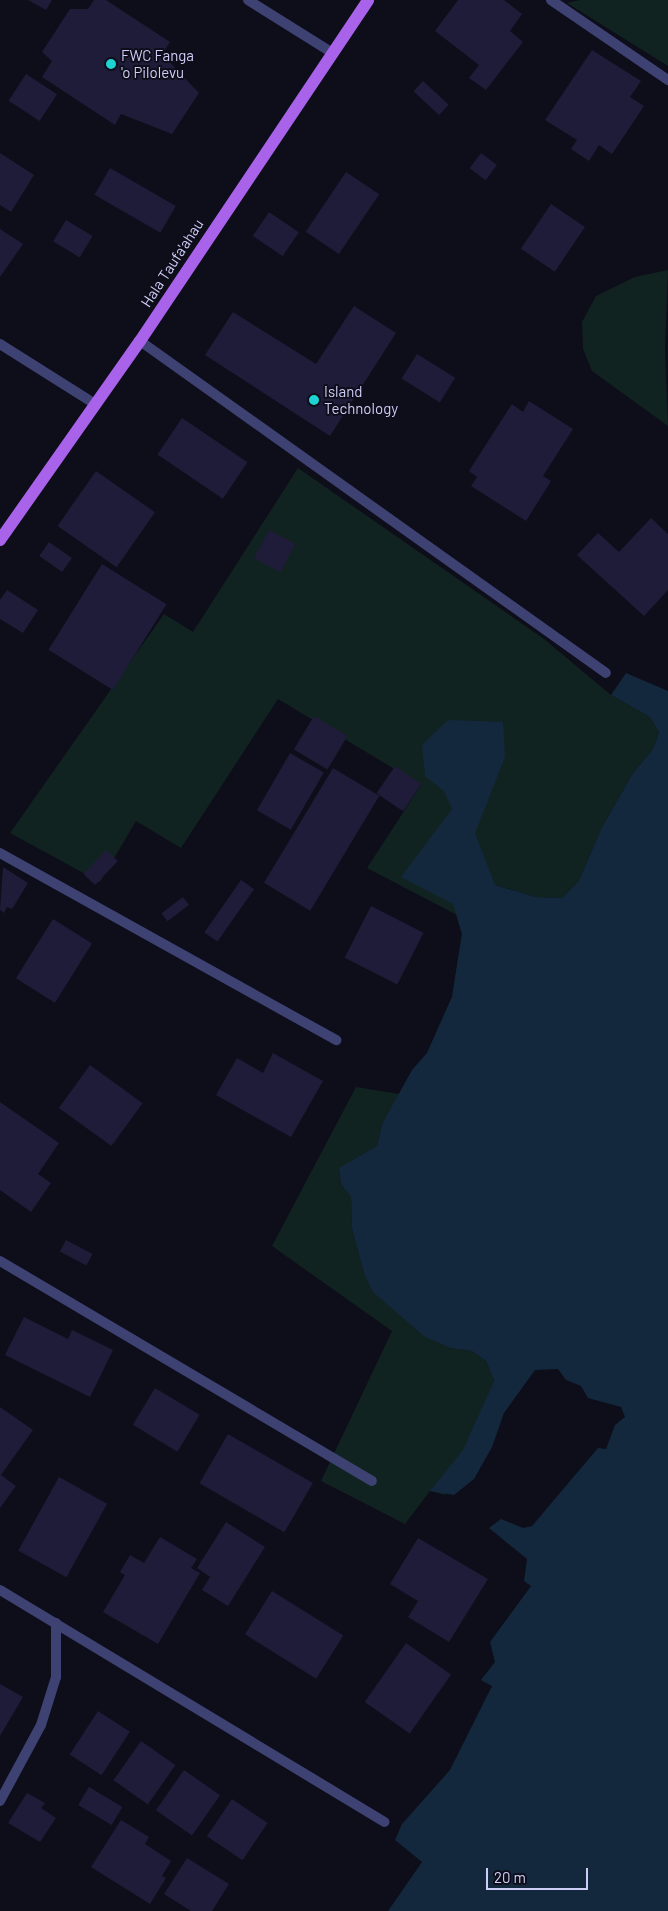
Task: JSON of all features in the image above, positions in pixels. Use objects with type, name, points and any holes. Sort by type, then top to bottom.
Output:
[{"type":"main road","name":"Hala Taufa'ahau","points":[[0,540],[140,341],[331,52],[368,0]]},
{"type":"street","points":[[248,0],[331,52]]},
{"type":"street","points":[[551,0],[668,80]]},
{"type":"street","points":[[140,341],[606,672]]},
{"type":"street","points":[[0,344],[95,404]]},
{"type":"street","points":[[0,853],[336,1040]]},
{"type":"street","points":[[0,1261],[372,1480]]},
{"type":"street","points":[[0,1590],[384,1822]]},
{"type":"street","points":[[0,1801],[41,1725],[56,1677],[56,1623]]},
{"type":"green space","points":[[580,0],[668,0],[668,66],[567,3]]},
{"type":"green space","points":[[668,270],[665,349],[668,426],[592,371],[583,349],[582,322],[596,296],[635,277]]},
{"type":"green space","points":[[298,468],[544,639],[611,695],[650,717],[659,732],[653,749],[633,773],[601,829],[579,881],[562,898],[536,897],[496,885],[493,990],[382,1124],[377,1146],[339,1169],[341,1184],[351,1197],[352,1229],[364,1273],[451,1348],[472,1351],[486,1361],[494,1381],[445,1495],[430,1491],[405,1524],[321,1481],[392,1331],[272,1246],[356,1087],[399,1094],[427,1053],[452,997],[462,934],[457,915],[367,868],[421,785],[278,699],[181,848],[136,821],[100,882],[10,833],[164,614],[193,632]]},
{"type":"water","points":[[626,673],[668,691],[668,1911],[388,1911],[422,1862],[395,1840],[402,1824],[450,1770],[492,1686],[481,1680],[495,1662],[490,1642],[531,1586],[524,1581],[527,1559],[489,1528],[501,1519],[523,1528],[532,1526],[598,1448],[606,1449],[615,1425],[625,1417],[621,1407],[588,1398],[581,1386],[566,1380],[558,1369],[535,1370],[504,1413],[492,1447],[474,1479],[454,1495],[430,1491],[463,1450],[494,1381],[486,1361],[472,1351],[451,1348],[425,1337],[373,1292],[364,1273],[352,1229],[351,1197],[341,1184],[339,1168],[377,1146],[382,1124],[412,1070],[427,1053],[452,997],[462,934],[453,904],[401,877],[452,809],[444,791],[425,776],[422,745],[448,720],[503,722],[505,757],[475,833],[495,885],[536,897],[562,898],[579,881],[601,829],[633,773],[653,749],[659,732],[650,717],[611,695]]},
{"type":"building","points":[[28,0],[52,0],[46,10]]},
{"type":"building","name":"FWC Fanga 'o Pilolevu","points":[[94,0],[106,0],[170,42],[162,54],[199,93],[172,134],[121,114],[115,125],[42,77],[52,61],[42,52],[70,9],[88,9]]},
{"type":"building","points":[[458,0],[504,0],[522,14],[510,31],[523,42],[486,90],[469,78],[479,65],[435,31]]},
{"type":"building","points":[[592,50],[641,81],[630,97],[644,106],[612,154],[599,145],[589,161],[571,149],[577,140],[545,120]]},
{"type":"building","points":[[26,74],[57,94],[40,121],[9,101]]},
{"type":"building","points":[[423,81],[449,105],[439,115],[413,91]]},
{"type":"building","points":[[0,153],[34,175],[11,212],[0,205]]},
{"type":"building","points":[[481,153],[497,165],[486,180],[470,168]]},
{"type":"building","points":[[110,168],[176,206],[160,233],[94,195]]},
{"type":"building","points":[[346,172],[379,194],[339,254],[306,232]]},
{"type":"building","points":[[551,204],[585,227],[555,272],[521,249]]},
{"type":"building","points":[[269,212],[299,232],[283,256],[253,236]]},
{"type":"building","points":[[66,220],[93,236],[80,257],[53,241]]},
{"type":"building","points":[[0,229],[23,244],[0,277]]},
{"type":"building","name":"Island Technology","points":[[354,306],[396,333],[330,436],[205,355],[233,312],[316,364]]},
{"type":"building","points":[[417,354],[455,378],[440,402],[402,379]]},
{"type":"building","points":[[529,401],[573,429],[543,476],[551,481],[526,521],[471,486],[477,477],[469,471],[512,404],[523,412]]},
{"type":"building","points":[[182,418],[247,462],[223,499],[157,454]]},
{"type":"building","points":[[96,471],[155,512],[117,567],[58,526]]},
{"type":"building","points":[[651,518],[668,534],[668,590],[644,616],[577,555],[598,533],[619,552]]},
{"type":"building","points":[[269,530],[295,544],[280,572],[254,558]]},
{"type":"building","points":[[49,542],[72,558],[62,572],[39,556]]},
{"type":"building","points":[[102,564],[166,604],[113,690],[48,650]]},
{"type":"building","points":[[7,590],[38,610],[23,633],[0,619],[0,600]]},
{"type":"building","points":[[314,716],[347,736],[327,770],[294,749]]},
{"type":"building","points":[[290,753],[324,772],[291,830],[257,810]]},
{"type":"building","points":[[395,766],[422,784],[403,811],[377,793]]},
{"type":"building","points":[[333,768],[379,796],[310,911],[264,883]]},
{"type":"building","points":[[106,850],[118,861],[95,885],[83,874]]},
{"type":"building","points":[[3,867],[28,883],[12,909],[7,907],[4,913],[0,910]]},
{"type":"building","points":[[241,880],[254,889],[217,942],[204,932]]},
{"type":"building","points":[[183,897],[189,905],[167,921],[161,913]]},
{"type":"building","points":[[371,906],[424,933],[397,984],[345,958]]},
{"type":"building","points":[[53,919],[92,943],[55,1003],[16,978]]},
{"type":"building","points":[[273,1053],[323,1081],[291,1137],[216,1095],[237,1058],[263,1073]]},
{"type":"building","points":[[90,1065],[143,1103],[111,1146],[59,1108]]},
{"type":"building","points":[[0,1102],[59,1143],[38,1174],[51,1183],[31,1212],[0,1190]]},
{"type":"building","points":[[66,1240],[92,1254],[86,1266],[60,1251]]},
{"type":"building","points":[[24,1317],[68,1339],[72,1330],[113,1350],[90,1397],[5,1355]]},
{"type":"building","points":[[155,1388],[200,1415],[177,1452],[133,1425]]},
{"type":"building","points":[[0,1407],[33,1430],[1,1475],[16,1486],[0,1508]]},
{"type":"building","points":[[228,1434],[313,1483],[284,1532],[200,1483]]},
{"type":"building","points":[[59,1477],[107,1504],[66,1577],[18,1550]]},
{"type":"building","points":[[226,1522],[265,1547],[228,1606],[202,1590],[210,1577],[197,1568]]},
{"type":"building","points":[[160,1537],[197,1559],[191,1568],[200,1573],[158,1644],[103,1612],[125,1575],[120,1572],[130,1555],[144,1563]]},
{"type":"building","points":[[418,1538],[488,1579],[449,1642],[408,1617],[418,1601],[390,1584]]},
{"type":"building","points":[[272,1591],[343,1636],[316,1679],[245,1634]]},
{"type":"building","points":[[406,1643],[451,1675],[410,1734],[365,1702]]},
{"type":"building","points":[[0,1684],[23,1697],[0,1736]]},
{"type":"building","points":[[98,1711],[130,1732],[102,1775],[70,1755]]},
{"type":"building","points":[[141,1741],[175,1765],[148,1804],[113,1780]]},
{"type":"building","points":[[184,1770],[220,1795],[192,1835],[156,1810]]},
{"type":"building","points":[[89,1787],[122,1807],[112,1825],[78,1805]]},
{"type":"building","points":[[27,1793],[45,1803],[41,1808],[56,1818],[40,1842],[8,1823]]},
{"type":"building","points":[[232,1799],[268,1823],[242,1860],[207,1836]]},
{"type":"building","points":[[121,1820],[149,1837],[145,1844],[171,1861],[162,1876],[166,1878],[150,1904],[91,1867]]},
{"type":"building","points":[[187,1858],[229,1884],[212,1911],[191,1911],[164,1894]]},
{"type":"place","name":"FWC Fanga 'o Pilolevu","points":[[111,64]]},
{"type":"place","name":"Island Technology","points":[[314,400]]}]
